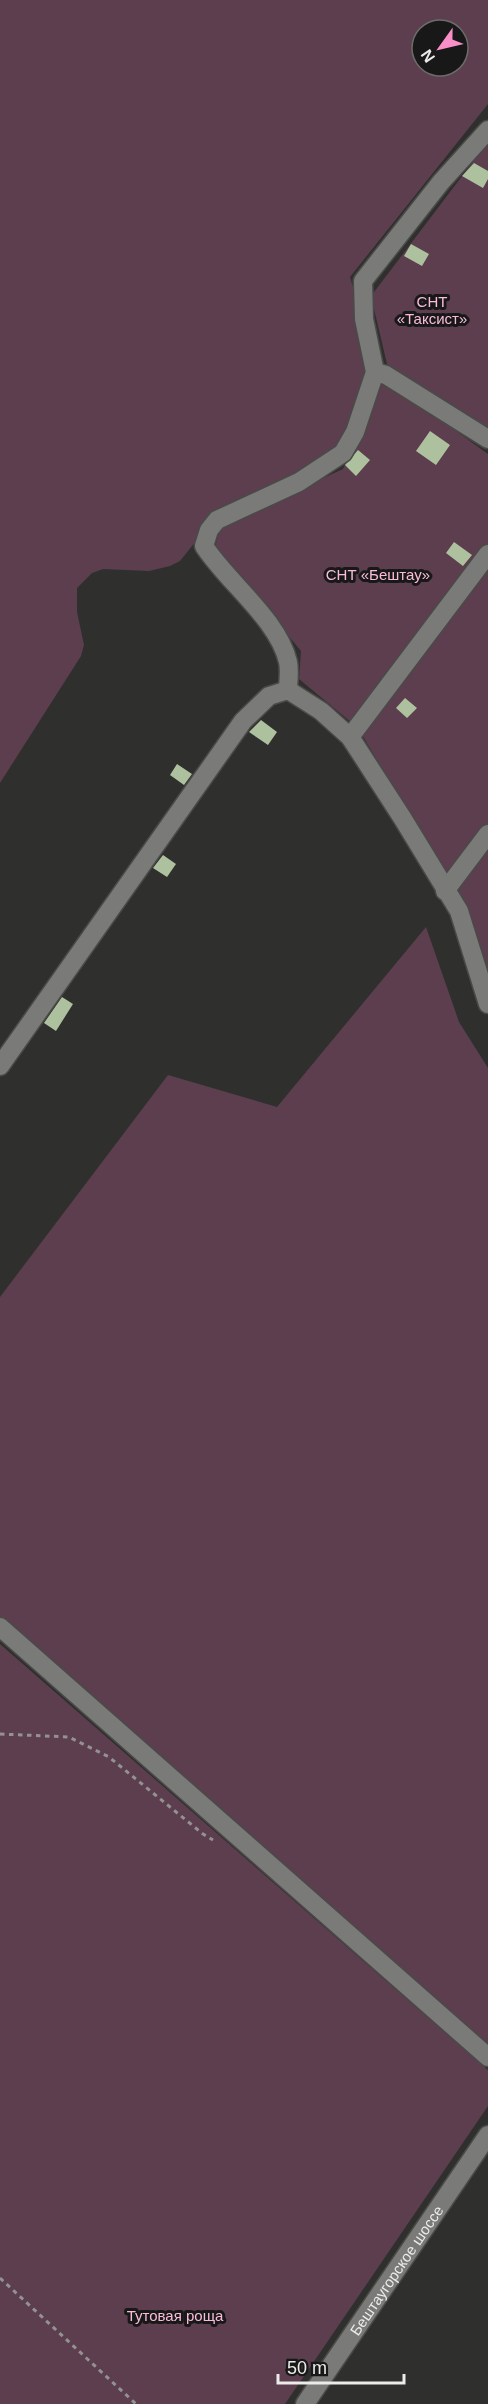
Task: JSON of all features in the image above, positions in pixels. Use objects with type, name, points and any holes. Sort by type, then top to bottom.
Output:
[{"type":"street","points":[[288,690],[288,663],[274,631],[204,546],[209,530],[217,520],[299,482],[343,453],[355,432],[375,372],[364,319],[363,281],[441,182],[488,130]]},
{"type":"street","points":[[375,372],[386,375],[488,439]]},
{"type":"street","points":[[350,737],[488,554]]},
{"type":"street","points":[[0,1066],[243,721],[269,696],[288,690],[321,711],[350,737],[403,819],[459,911],[488,1004]]},
{"type":"street","points":[[445,891],[488,834]]},
{"type":"street","points":[[0,1627],[488,2057]]},
{"type":"street","name":"Бештаугорское шоссе","points":[[304,2404],[488,2134]]},
{"type":"path","points":[[0,1734],[69,1737],[109,1757],[213,1840]]},
{"type":"path","points":[[0,2278],[136,2404]]},
{"type":"green space","points":[[0,0],[488,0],[488,104],[350,277],[378,370],[332,466],[213,511],[196,541],[180,561],[170,566],[149,571],[103,569],[92,573],[77,588],[77,612],[84,645],[81,656],[0,783]]},
{"type":"green space","name":"СНТ «Таксист»","points":[[488,142],[488,436],[387,364],[371,296]]},
{"type":"green space","name":"СНТ «Бештау»","points":[[384,379],[488,454],[488,823],[448,880],[358,728],[299,679],[301,651],[215,547],[221,525],[343,469]]},
{"type":"green space","points":[[488,846],[488,1008],[455,892]]},
{"type":"green space","points":[[426,927],[459,1022],[488,1068],[488,2059],[0,1626],[0,1297],[168,1075],[277,1107]]},
{"type":"green space","name":"Тутовая роща","points":[[0,1644],[488,2070],[488,2106],[285,2404],[0,2404]]},
{"type":"building","points":[[474,163],[488,171],[488,179],[483,188],[462,176]]},
{"type":"building","points":[[411,244],[429,254],[422,266],[404,256]]},
{"type":"building","points":[[430,431],[450,445],[436,465],[416,451]]},
{"type":"building","points":[[358,450],[370,460],[356,476],[345,465]]},
{"type":"building","points":[[454,542],[472,555],[463,566],[446,553]]},
{"type":"building","points":[[405,698],[417,708],[407,718],[396,708]]},
{"type":"building","points":[[261,720],[277,732],[268,745],[249,732]]},
{"type":"building","points":[[177,764],[192,774],[184,785],[170,775]]},
{"type":"building","points":[[163,855],[176,864],[167,877],[153,868]]},
{"type":"building","points":[[62,997],[73,1004],[56,1031],[44,1023]]}]
